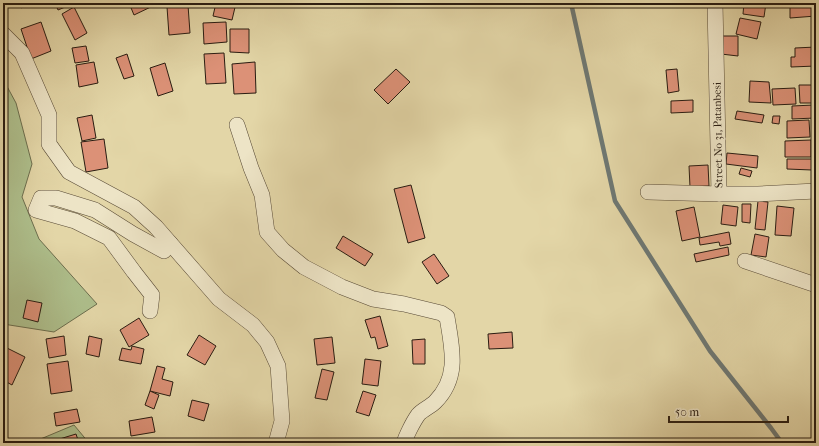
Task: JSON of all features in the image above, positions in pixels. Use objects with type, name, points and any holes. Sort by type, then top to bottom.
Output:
[{"type":"street","name":"Street No 31, Patanbesi","points":[[716,3],[719,194],[758,194],[816,191]]},
{"type":"street","points":[[3,34],[22,53],[49,115],[49,144],[69,172],[134,207],[156,227],[219,299],[253,325],[267,342],[278,366],[282,421],[276,443]]},
{"type":"street","points":[[237,125],[251,168],[262,195],[267,232],[283,250],[304,267],[342,286],[373,299],[404,304],[441,313],[447,317],[452,354],[452,373],[444,391],[434,402],[418,415],[404,443]]},
{"type":"street","points":[[648,192],[719,194]]},
{"type":"street","points":[[150,311],[152,295],[109,238],[75,221],[36,210],[41,198],[56,198],[95,210],[164,252],[170,243]]},
{"type":"street","points":[[745,261],[816,285]]},
{"type":"green space","points":[[3,79],[16,103],[32,164],[22,197],[39,239],[97,304],[54,332],[3,324]]},
{"type":"green space","points":[[74,425],[89,443],[31,443]]},
{"type":"building","points":[[18,3],[29,3],[21,8]]},
{"type":"building","points":[[55,3],[69,3],[70,5],[58,10]]},
{"type":"building","points":[[129,3],[156,3],[157,4],[134,15]]},
{"type":"building","points":[[216,3],[236,3],[232,20],[213,16]]},
{"type":"building","points":[[744,3],[766,3],[764,17],[743,14]]},
{"type":"building","points":[[188,5],[190,33],[169,35],[167,7]]},
{"type":"building","points":[[816,5],[816,16],[790,18],[790,7]]},
{"type":"building","points":[[74,7],[87,33],[75,40],[62,14]]},
{"type":"building","points":[[740,18],[761,22],[757,39],[736,34]]},
{"type":"building","points":[[41,22],[51,51],[31,59],[21,29]]},
{"type":"building","points":[[226,22],[227,42],[204,44],[203,23]]},
{"type":"building","points":[[230,29],[249,29],[249,53],[230,52]]},
{"type":"building","points":[[721,36],[738,36],[738,56],[721,54]]},
{"type":"building","points":[[86,46],[89,61],[75,63],[72,48]]},
{"type":"building","points":[[816,47],[816,66],[791,67],[791,57],[795,57],[795,48]]},
{"type":"building","points":[[224,53],[226,83],[206,84],[204,54]]},
{"type":"building","points":[[127,54],[134,76],[124,79],[116,58]]},
{"type":"building","points":[[94,62],[98,83],[79,87],[76,65]]},
{"type":"building","points":[[255,62],[256,93],[234,94],[232,64]]},
{"type":"building","points":[[165,63],[173,91],[158,96],[150,68]]},
{"type":"building","points":[[396,69],[410,82],[388,104],[374,90]]},
{"type":"building","points":[[677,69],[679,91],[668,93],[666,70]]},
{"type":"building","points":[[750,81],[769,82],[771,103],[749,102]]},
{"type":"building","points":[[799,85],[816,85],[816,103],[800,103]]},
{"type":"building","points":[[795,88],[796,104],[773,105],[772,89]]},
{"type":"building","points":[[693,100],[693,112],[671,113],[671,101]]},
{"type":"building","points":[[814,105],[815,118],[792,119],[792,106]]},
{"type":"building","points":[[737,111],[764,115],[762,123],[735,119]]},
{"type":"building","points":[[92,115],[96,138],[82,141],[77,118]]},
{"type":"building","points":[[773,116],[780,116],[779,124],[772,123]]},
{"type":"building","points":[[809,120],[810,137],[787,138],[787,121]]},
{"type":"building","points":[[104,139],[108,168],[86,172],[81,142]]},
{"type":"building","points":[[811,140],[811,157],[785,157],[785,141]]},
{"type":"building","points":[[727,153],[758,156],[757,168],[726,164]]},
{"type":"building","points":[[787,159],[813,159],[812,170],[787,169]]},
{"type":"building","points":[[708,165],[709,186],[690,187],[689,166]]},
{"type":"building","points":[[741,168],[752,171],[750,177],[739,174]]},
{"type":"building","points":[[411,185],[425,238],[408,243],[394,189]]},
{"type":"building","points":[[758,201],[768,202],[765,230],[755,229]]},
{"type":"building","points":[[742,204],[751,204],[750,223],[742,222]]},
{"type":"building","points":[[723,205],[738,207],[736,226],[721,224]]},
{"type":"building","points":[[777,206],[794,208],[791,236],[775,235]]},
{"type":"building","points":[[694,207],[700,237],[682,241],[676,211]]},
{"type":"building","points":[[729,232],[731,244],[720,246],[719,242],[700,245],[699,238]]},
{"type":"building","points":[[755,234],[769,237],[766,257],[751,255]]},
{"type":"building","points":[[343,236],[373,254],[365,266],[336,248]]},
{"type":"building","points":[[728,247],[729,255],[696,262],[694,254]]},
{"type":"building","points":[[434,254],[449,276],[437,284],[422,262]]},
{"type":"building","points":[[27,300],[42,303],[38,322],[23,318]]},
{"type":"building","points":[[380,316],[388,346],[378,349],[375,337],[371,338],[365,320]]},
{"type":"building","points":[[139,318],[149,335],[129,347],[120,330]]},
{"type":"building","points":[[512,332],[513,348],[489,349],[488,334]]},
{"type":"building","points":[[199,335],[216,346],[205,365],[187,355]]},
{"type":"building","points":[[64,336],[66,355],[49,358],[46,339]]},
{"type":"building","points":[[89,336],[102,339],[99,357],[86,354]]},
{"type":"building","points":[[332,337],[335,363],[317,365],[314,339]]},
{"type":"building","points":[[425,339],[425,364],[413,364],[412,340]]},
{"type":"building","points":[[132,346],[144,349],[141,364],[119,360],[122,348],[131,350]]},
{"type":"building","points":[[7,348],[25,357],[12,385],[3,380],[3,357]]},
{"type":"building","points":[[365,359],[381,361],[378,386],[362,384]]},
{"type":"building","points":[[68,361],[72,391],[51,394],[47,364]]},
{"type":"building","points":[[157,366],[165,368],[162,379],[173,382],[170,396],[150,391]]},
{"type":"building","points":[[322,369],[334,372],[327,400],[315,398]]},
{"type":"building","points":[[150,391],[159,395],[154,409],[145,405]]},
{"type":"building","points":[[363,391],[376,395],[369,416],[356,412]]},
{"type":"building","points":[[192,400],[209,404],[204,421],[188,416]]},
{"type":"building","points":[[77,409],[80,422],[56,426],[54,413]]},
{"type":"building","points":[[152,417],[155,432],[131,436],[129,421]]},
{"type":"building","points":[[76,434],[79,443],[54,443],[53,441]]},
{"type":"building","points":[[120,440],[131,443],[120,443]]},
{"type":"waterway","points":[[571,3],[615,201],[710,351],[782,443]]}]
